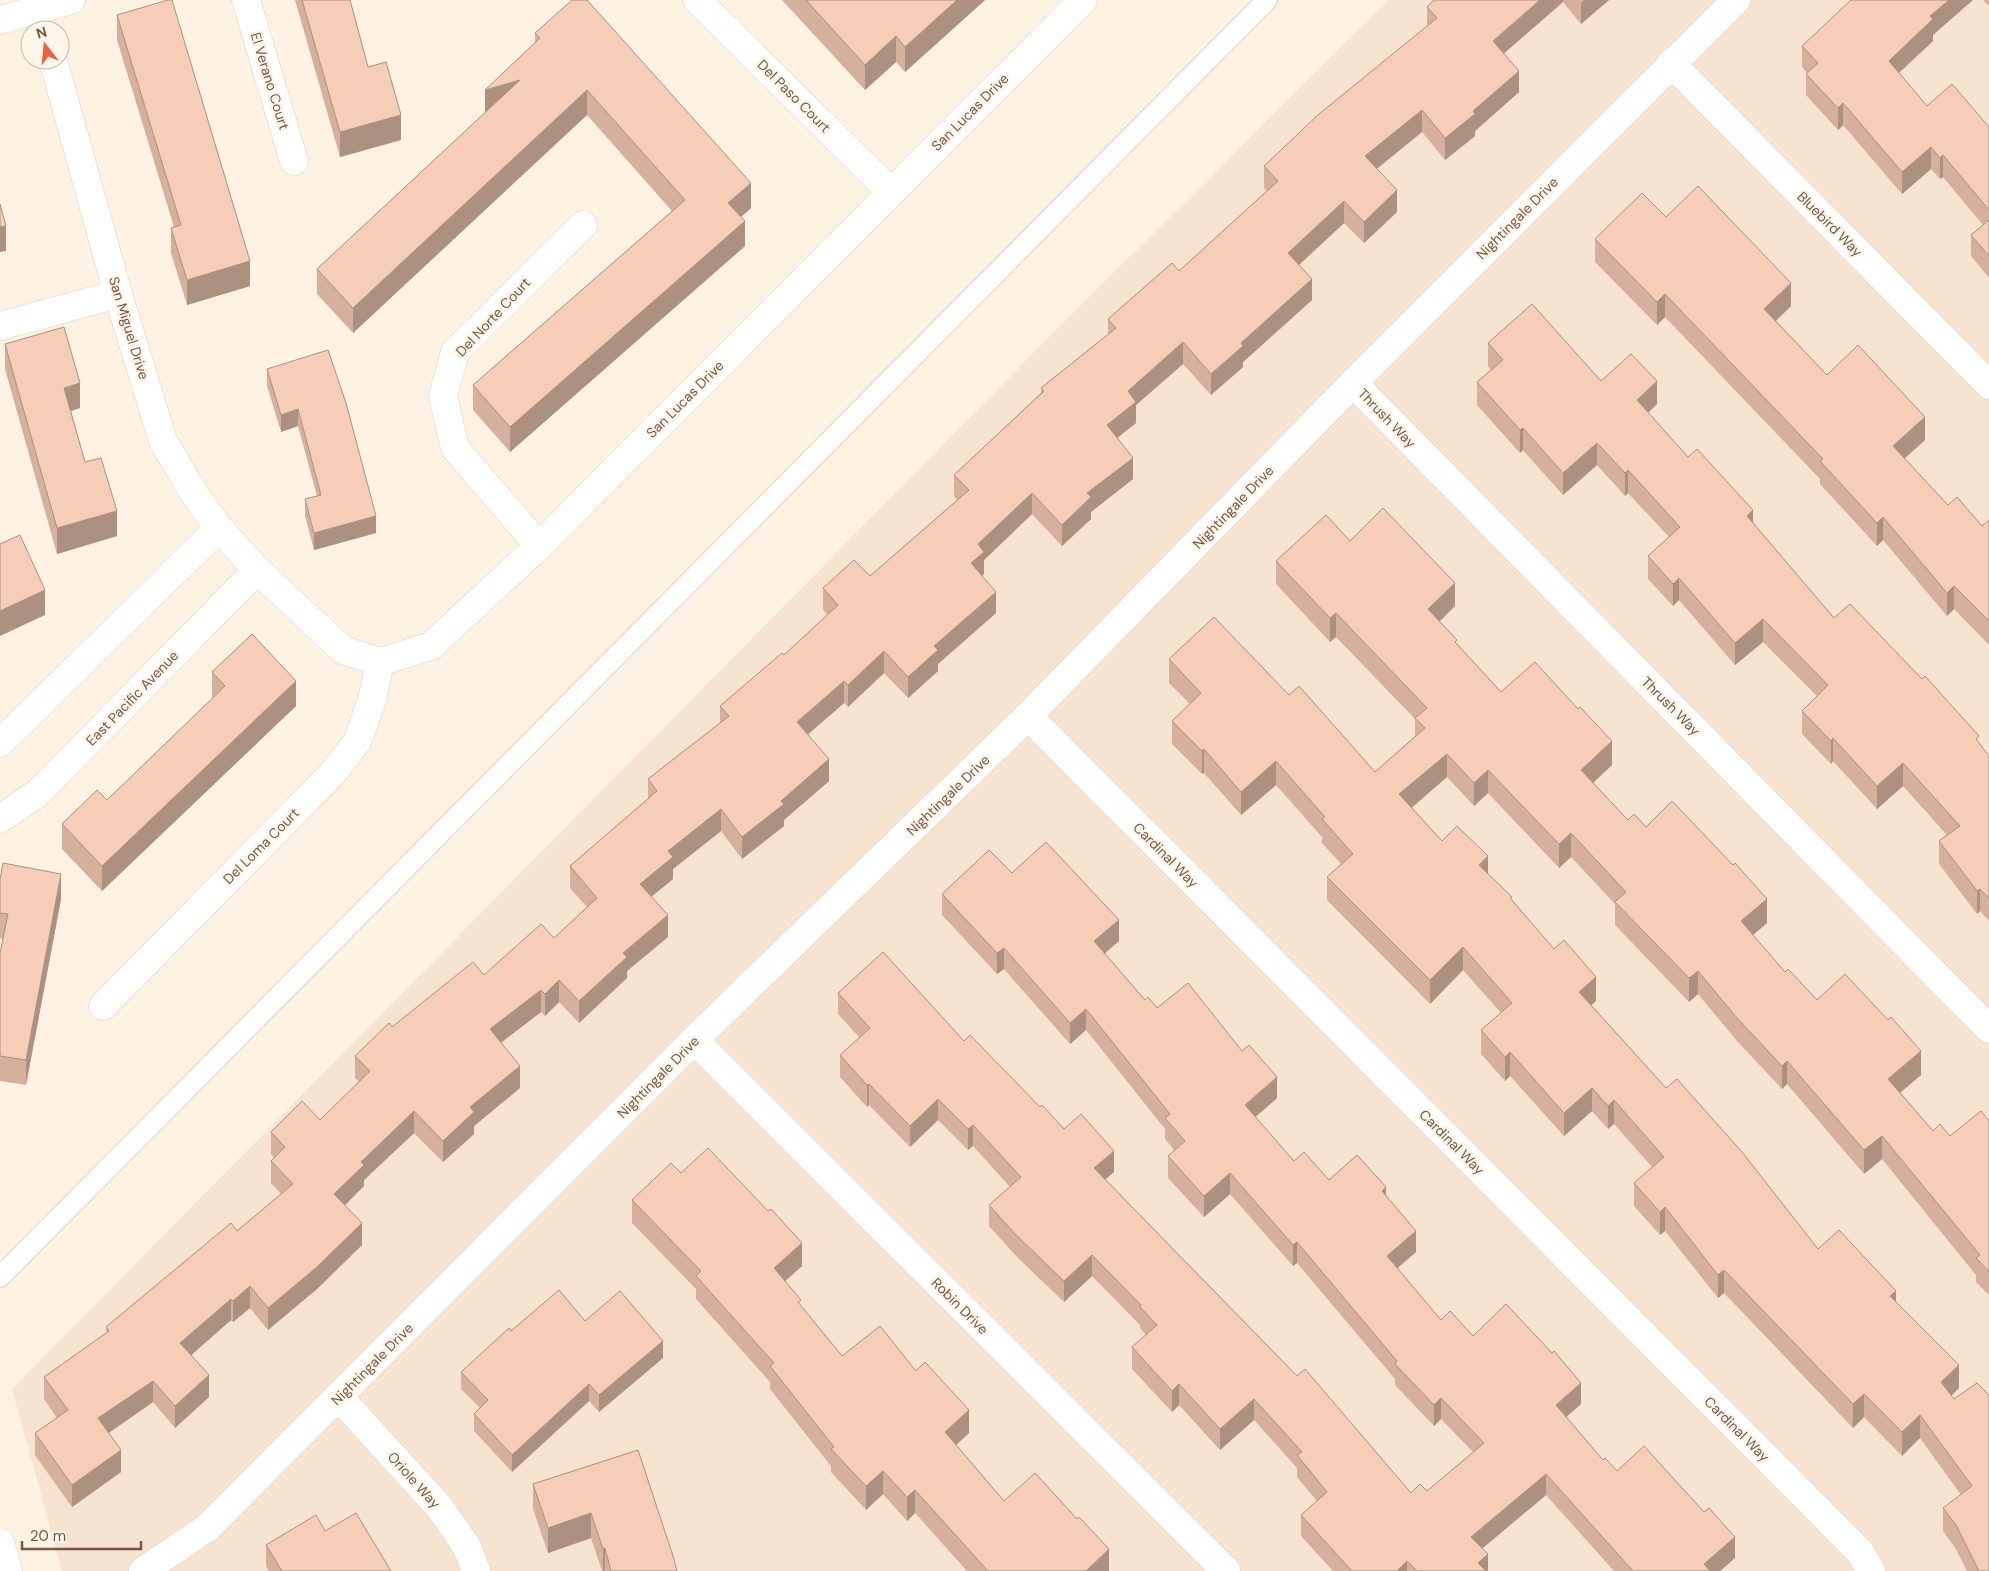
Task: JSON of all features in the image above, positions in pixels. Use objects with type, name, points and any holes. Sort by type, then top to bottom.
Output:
[{"type":"street","points":[[0,20],[40,13],[71,0]]},
{"type":"street","name":"El Verano Court","points":[[246,0],[294,161]]},
{"type":"street","name":"Del Paso Court","points":[[697,0],[890,192]]},
{"type":"street","name":"San Lucas Drive","points":[[380,662],[430,646],[539,546],[1083,0]]},
{"type":"street","name":"Nightingale Drive","points":[[143,1571],[207,1528],[694,1040],[1028,716],[1353,383],[1736,0]]},
{"type":"street","name":"Bluebird Way","points":[[1671,63],[1989,385]]},
{"type":"street","name":"San Miguel Drive","points":[[56,70],[118,294],[163,441],[189,487],[220,528],[257,570]]},
{"type":"street","name":"Del Norte Court","points":[[539,546],[456,448],[443,396],[455,352],[583,225]]},
{"type":"street","points":[[0,326],[118,294]]},
{"type":"street","name":"Thrush Way","points":[[1353,383],[1989,1029]]},
{"type":"street","points":[[0,743],[220,528]]},
{"type":"street","points":[[257,570],[343,650],[380,662]]},
{"type":"street","name":"East Pacific Avenue","points":[[0,818],[40,792],[257,570]]},
{"type":"street","name":"Del Loma Court","points":[[102,1006],[332,774],[357,742],[372,700],[380,662]]},
{"type":"street","name":"Cardinal Way","points":[[1028,716],[1860,1552],[1871,1571]]},
{"type":"street","name":"Robin Drive","points":[[694,1040],[1226,1571]]},
{"type":"street","name":"Oriole Way","points":[[339,1397],[440,1508],[467,1547],[476,1571]]},
{"type":"street","points":[[0,1542],[8,1571]]},
{"type":"lane","points":[[0,1278],[1267,0]]},
{"type":"shaded area","points":[[1388,0],[1989,0],[1989,1571],[62,1571],[12,1389],[1052,334]]},
{"type":"building","points":[[172,0],[250,261],[187,280],[171,228],[181,225],[117,15]]},
{"type":"building","points":[[302,0],[350,0],[368,67],[386,62],[401,115],[340,132]]},
{"type":"building","points":[[572,0],[587,0],[751,183],[728,203],[745,221],[510,427],[473,385],[685,200],[587,90],[353,308],[317,269],[520,80],[485,90],[540,38],[535,33]]},
{"type":"building","points":[[806,0],[957,0],[905,47],[896,36],[865,65]]},
{"type":"building","points":[[1434,0],[1540,0],[1493,41],[1519,71],[1473,111],[1475,114],[1445,138],[1422,110],[1365,156],[1397,190],[1364,222],[1344,201],[1288,253],[1312,279],[1241,343],[1243,346],[1211,374],[1183,342],[1128,391],[1136,402],[1107,425],[1133,458],[1087,493],[1091,497],[1062,525],[1032,493],[978,544],[984,552],[971,563],[996,592],[934,646],[938,650],[908,677],[884,651],[848,685],[844,681],[797,722],[829,759],[781,801],[784,804],[742,837],[721,809],[668,851],[673,857],[640,884],[668,915],[623,953],[627,957],[579,1001],[559,980],[545,994],[541,990],[490,1029],[520,1066],[470,1107],[474,1112],[443,1141],[414,1111],[361,1162],[364,1165],[334,1194],[362,1223],[317,1267],[268,1308],[250,1286],[233,1301],[231,1299],[180,1343],[209,1375],[175,1406],[153,1381],[98,1418],[121,1450],[72,1485],[35,1433],[68,1410],[44,1377],[109,1331],[106,1327],[231,1223],[237,1231],[293,1184],[271,1161],[285,1147],[271,1132],[302,1101],[320,1120],[370,1071],[355,1056],[389,1023],[392,1027],[473,962],[484,975],[541,924],[554,938],[597,898],[570,866],[657,791],[648,779],[729,716],[720,706],[782,653],[784,655],[838,605],[823,588],[854,560],[870,576],[969,490],[954,475],[1044,391],[1041,388],[1116,328],[1108,319],[1172,263],[1179,271],[1278,181],[1264,166],[1319,114],[1437,18],[1427,7]]},
{"type":"building","points":[[1851,0],[1949,0],[1930,16],[1933,19],[1889,61],[1927,106],[1952,84],[1989,127],[1989,210],[1943,155],[1940,158],[1931,147],[1902,172],[1843,103],[1838,108],[1806,74],[1818,63],[1802,46]]},
{"type":"building","points":[[1698,186],[1791,283],[1764,309],[1827,375],[1858,345],[1925,417],[1893,446],[1948,505],[1957,497],[1982,526],[1989,520],[1989,621],[1954,586],[1947,593],[1883,517],[1877,523],[1820,461],[1823,459],[1665,294],[1657,302],[1595,239],[1642,193],[1666,217]]},
{"type":"building","points":[[0,204],[6,226],[0,227]]},
{"type":"building","points":[[1989,220],[1989,256],[1971,235]]},
{"type":"building","points":[[1532,304],[1601,381],[1631,354],[1657,381],[1637,400],[1688,457],[1697,449],[1753,510],[1747,516],[1834,618],[1850,604],[1922,679],[1925,676],[1979,736],[1976,739],[1989,756],[1989,898],[1980,889],[1977,891],[1939,841],[1960,826],[1903,763],[1877,786],[1833,738],[1831,741],[1802,711],[1828,685],[1763,619],[1735,643],[1679,578],[1673,584],[1648,556],[1680,527],[1628,470],[1625,473],[1597,443],[1563,473],[1523,428],[1520,430],[1477,382],[1503,360],[1488,343]]},
{"type":"building","points":[[64,327],[80,383],[64,388],[85,462],[101,458],[117,511],[57,528],[5,344]]},
{"type":"building","points":[[328,350],[346,403],[376,516],[314,533],[305,499],[321,495],[298,409],[281,415],[267,369]]},
{"type":"building","points":[[1383,508],[1455,583],[1428,609],[1457,640],[1455,642],[1501,692],[1535,662],[1578,709],[1580,707],[1612,741],[1581,770],[1628,820],[1634,814],[1646,827],[1672,801],[1733,865],[1735,863],[1767,899],[1741,921],[1785,972],[1788,969],[1817,1000],[1845,974],[1888,1020],[1891,1017],[1921,1051],[1888,1079],[1933,1131],[1940,1124],[1950,1136],[1981,1111],[1989,1121],[1989,1272],[1976,1258],[1980,1255],[1882,1136],[1864,1150],[1787,1061],[1782,1066],[1737,1018],[1698,971],[1689,978],[1615,902],[1626,892],[1571,833],[1559,844],[1488,770],[1474,783],[1447,754],[1399,794],[1442,841],[1457,826],[1488,856],[1479,865],[1512,897],[1510,898],[1554,949],[1564,940],[1596,977],[1579,992],[1666,1088],[1677,1079],[1742,1152],[1818,1249],[1839,1230],[1896,1291],[1890,1296],[1959,1365],[1941,1382],[1954,1399],[1977,1383],[1989,1395],[1989,1571],[1979,1571],[1956,1525],[1943,1508],[1972,1486],[1920,1415],[1902,1432],[1864,1394],[1853,1404],[1724,1270],[1718,1275],[1665,1207],[1660,1212],[1634,1183],[1664,1157],[1614,1100],[1608,1106],[1592,1088],[1564,1113],[1510,1052],[1505,1057],[1481,1030],[1512,1003],[1463,947],[1430,980],[1327,877],[1353,854],[1322,819],[1325,817],[1276,761],[1241,792],[1204,749],[1202,751],[1172,721],[1201,693],[1169,659],[1214,617],[1289,695],[1299,686],[1375,772],[1425,728],[1415,718],[1427,708],[1336,613],[1330,618],[1276,561],[1326,515],[1350,541]]},
{"type":"building","points":[[20,535],[45,590],[0,611],[0,544]]},
{"type":"building","points":[[252,634],[296,681],[102,866],[62,824],[97,790],[107,800],[225,686],[212,672]]},
{"type":"building","points":[[1046,842],[1119,920],[1094,941],[1145,1000],[1148,997],[1157,1008],[1188,983],[1242,1051],[1249,1045],[1277,1077],[1245,1105],[1294,1161],[1304,1152],[1329,1180],[1357,1155],[1386,1187],[1382,1191],[1416,1231],[1387,1256],[1441,1320],[1450,1311],[1473,1336],[1506,1304],[1552,1353],[1554,1351],[1581,1383],[1556,1405],[1603,1460],[1605,1458],[1617,1471],[1644,1446],[1704,1512],[1709,1508],[1735,1537],[1704,1564],[1710,1571],[1633,1571],[1546,1474],[1471,1537],[1488,1554],[1478,1563],[1486,1571],[1417,1571],[1407,1561],[1397,1571],[1352,1571],[1301,1515],[1327,1492],[1297,1455],[1302,1452],[1254,1399],[1220,1429],[1179,1384],[1172,1391],[1132,1347],[1157,1325],[1140,1307],[1141,1305],[1092,1255],[1064,1281],[1017,1236],[989,1205],[1021,1177],[973,1125],[968,1129],[938,1099],[910,1126],[869,1084],[867,1085],[840,1055],[870,1028],[838,993],[883,952],[964,1041],[970,1035],[1064,1129],[1081,1114],[1114,1151],[1094,1168],[1297,1376],[1305,1369],[1411,1493],[1420,1484],[1427,1491],[1484,1443],[1441,1398],[1434,1405],[1395,1364],[1397,1361],[1297,1242],[1293,1245],[1230,1173],[1204,1196],[1168,1156],[1185,1141],[1165,1118],[1170,1114],[1086,1009],[1070,1023],[1004,948],[997,953],[942,894],[989,850],[1012,873]]},
{"type":"building","points":[[3,863],[61,874],[26,1060],[0,1056],[0,953],[8,914],[0,913],[0,880]]},
{"type":"building","points":[[708,1148],[768,1211],[771,1209],[802,1243],[774,1268],[801,1300],[798,1302],[842,1356],[880,1326],[916,1371],[925,1362],[969,1410],[945,1432],[1004,1501],[1035,1473],[1077,1519],[1079,1517],[1109,1549],[1086,1571],[988,1571],[915,1490],[907,1497],[883,1471],[866,1486],[831,1449],[834,1447],[770,1366],[774,1363],[696,1276],[701,1271],[632,1200],[671,1163],[681,1173]]},
{"type":"building","points":[[559,1290],[585,1321],[620,1291],[663,1341],[599,1395],[589,1384],[512,1455],[474,1414],[488,1400],[461,1372],[509,1328],[511,1331]]},
{"type":"building","points":[[638,1450],[677,1571],[611,1571],[605,1548],[603,1549],[591,1513],[548,1528],[533,1484]]},
{"type":"building","points":[[356,1513],[391,1571],[282,1571],[266,1545],[316,1515],[325,1531]]}]
